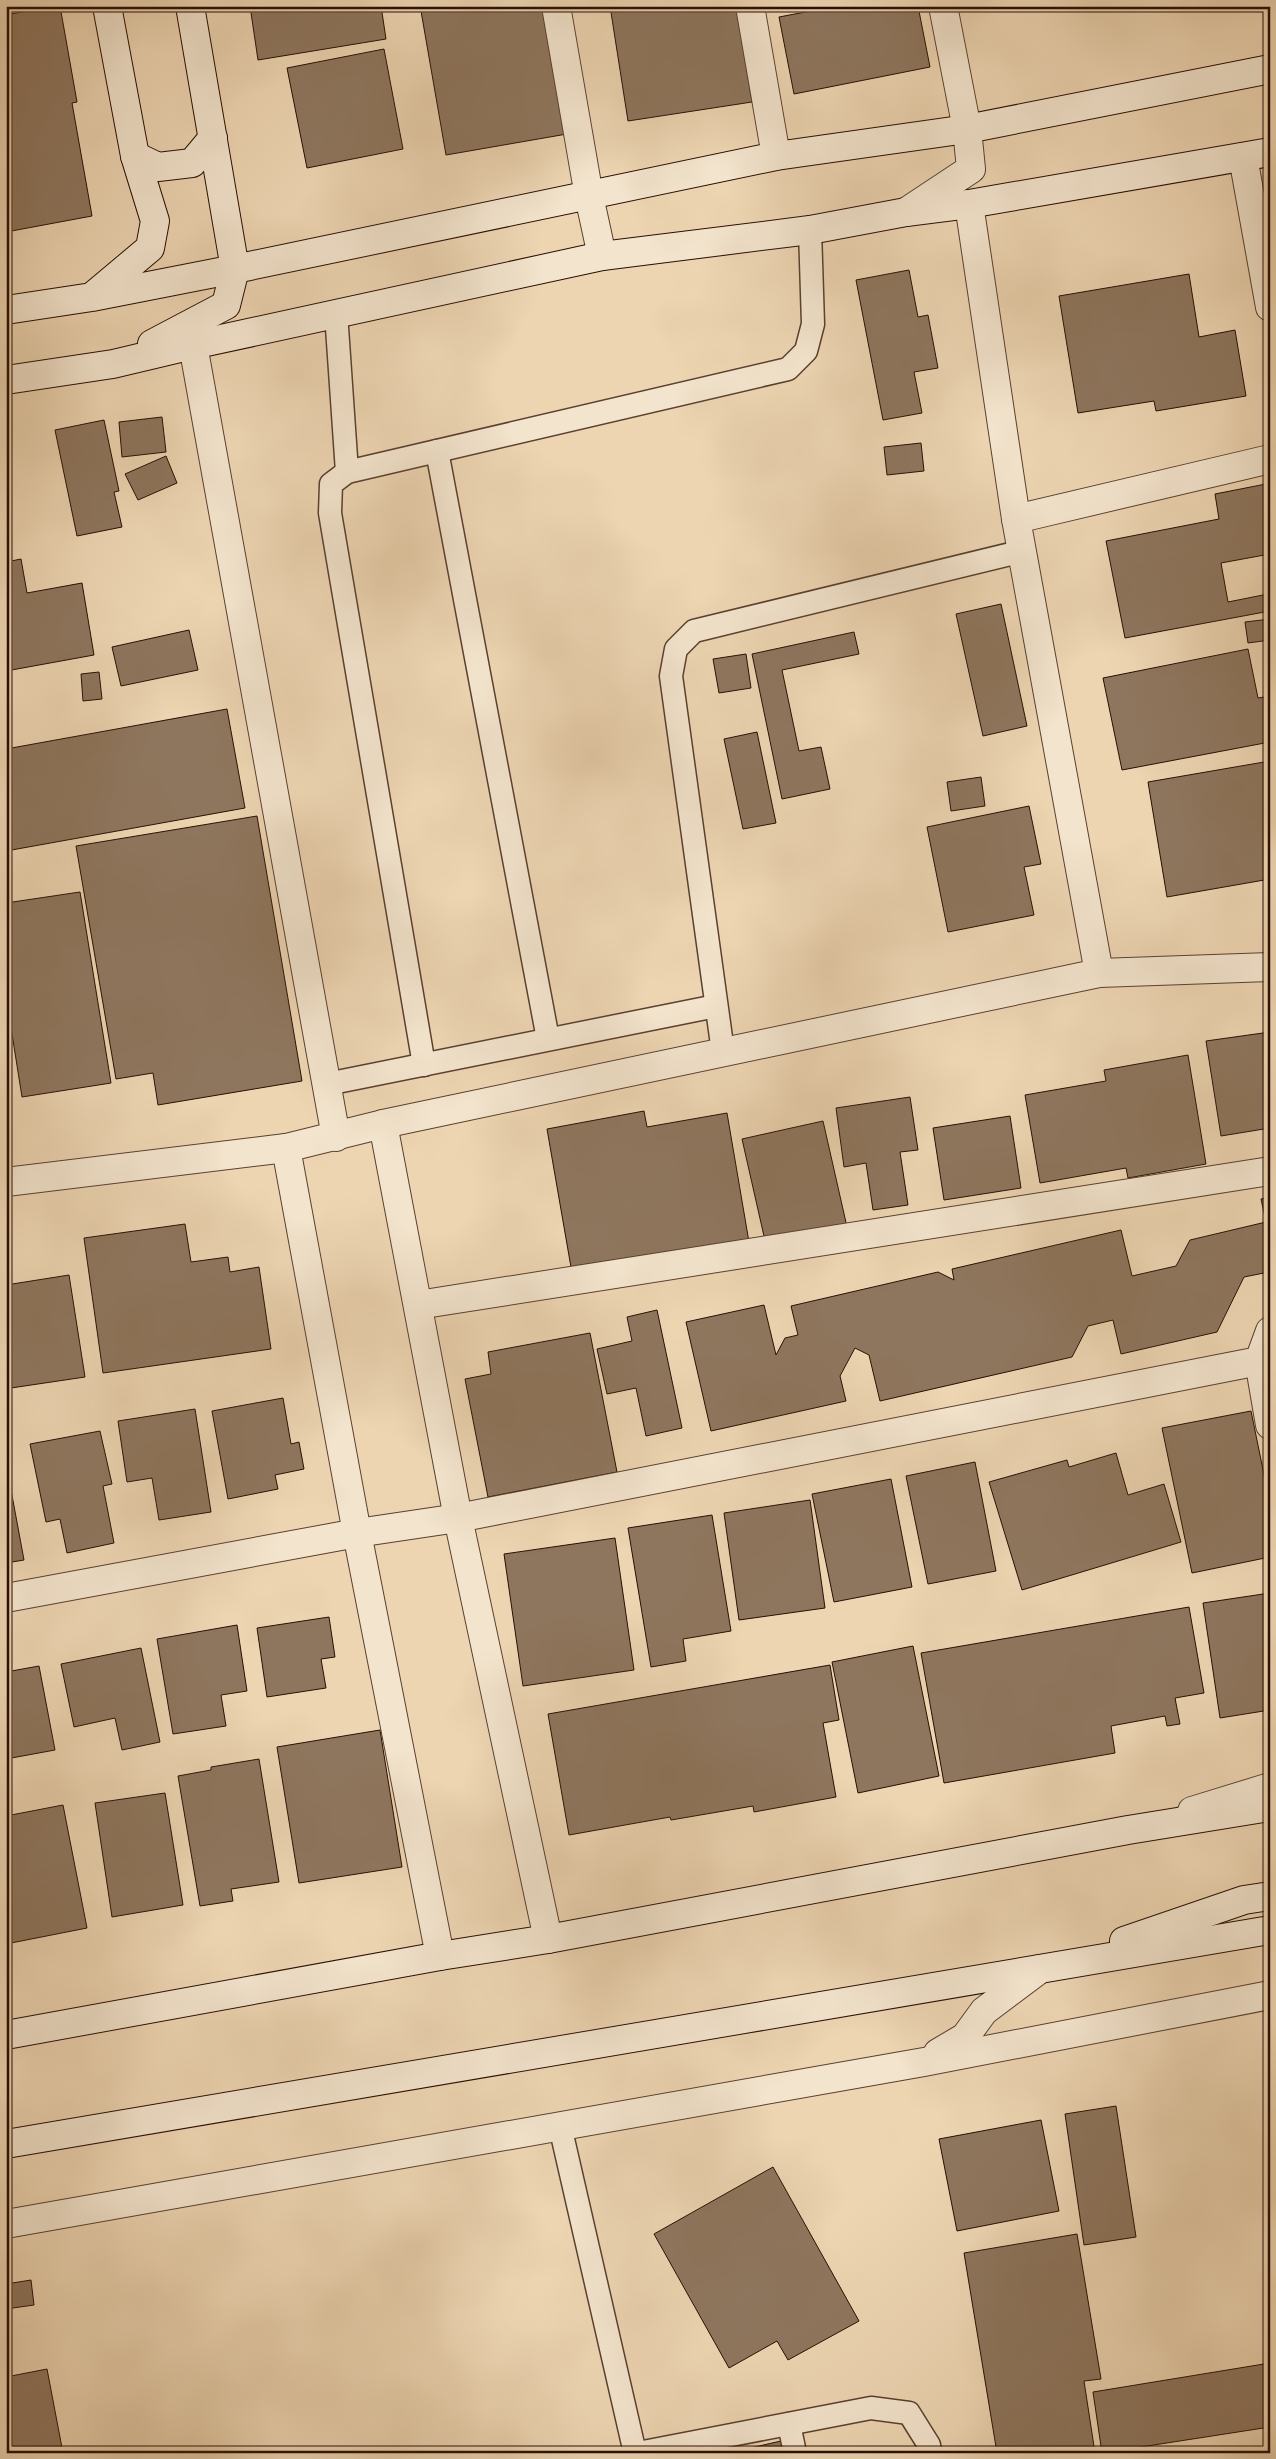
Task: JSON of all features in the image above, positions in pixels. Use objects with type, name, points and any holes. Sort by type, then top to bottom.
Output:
[{"type":"street","points":[[92,297],[150,248],[155,221],[135,156],[107,6]]},
{"type":"street","points":[[113,364],[226,305],[235,269],[190,6]]},
{"type":"street","points":[[556,6],[589,196],[602,256]]},
{"type":"street","points":[[750,6],[776,156]]},
{"type":"street","points":[[906,212],[971,169],[967,129],[943,6]]},
{"type":"street","points":[[6,310],[92,297],[235,269],[776,156],[967,129],[1270,69]]},
{"type":"street","points":[[135,156],[158,167],[192,163],[213,138]]},
{"type":"street","points":[[6,380],[113,364],[336,313],[602,256],[810,230],[906,212],[969,204],[1270,152]]},
{"type":"street","points":[[1243,157],[1270,307]]},
{"type":"street","points":[[969,204],[1016,519],[1099,973]]},
{"type":"street","points":[[193,345],[336,1137]]},
{"type":"street","points":[[1016,519],[1270,459]]},
{"type":"street","points":[[6,1182],[286,1148],[383,1124],[1099,973],[1270,967]]},
{"type":"street","points":[[383,1124],[458,1518],[548,1939]]},
{"type":"street","points":[[286,1148],[357,1533],[440,1956]]},
{"type":"street","points":[[418,1305],[1270,1171]]},
{"type":"street","points":[[1270,1331],[1259,1361],[1270,1425]]},
{"type":"street","points":[[6,1598],[357,1533],[458,1518],[1259,1361]]},
{"type":"street","points":[[1128,1830],[1270,1787]]},
{"type":"street","points":[[6,2035],[440,1956],[548,1939],[1128,1830],[1270,1807]]},
{"type":"street","points":[[1128,1830],[1270,1819]]},
{"type":"street","points":[[924,2062],[965,2038],[984,2011],[1040,1969],[1244,1900],[1270,1896]]},
{"type":"street","points":[[6,2144],[1270,1930]]},
{"type":"street","points":[[6,2224],[924,2062],[1270,1995]]},
{"type":"lane","points":[[424,1065],[330,512],[331,484],[347,472],[788,369],[806,351],[813,324],[810,230]]},
{"type":"lane","points":[[336,313],[347,472]]},
{"type":"lane","points":[[437,451],[548,1039]]},
{"type":"lane","points":[[723,1052],[671,676],[676,649],[694,631],[1022,551]]},
{"type":"lane","points":[[327,1084],[716,1006]]},
{"type":"lane","points":[[560,2126],[636,2453],[871,2408],[908,2413],[929,2445],[930,2453]]},
{"type":"lane","points":[[790,2424],[795,2453]]},
{"type":"building","points":[[60,6],[77,102],[72,103],[92,216],[6,232],[6,15]]},
{"type":"building","points":[[250,6],[381,6],[386,39],[258,60]]},
{"type":"building","points":[[450,6],[543,6],[567,134],[446,155],[421,11]]},
{"type":"building","points":[[610,6],[737,6],[752,102],[628,121]]},
{"type":"building","points":[[837,6],[918,6],[930,67],[794,94],[779,17]]},
{"type":"building","points":[[384,49],[403,149],[307,168],[287,68]]},
{"type":"building","points":[[909,270],[918,317],[928,315],[938,368],[914,372],[922,413],[883,420],[856,280]]},
{"type":"building","points":[[1189,274],[1199,337],[1235,330],[1246,396],[1156,411],[1154,401],[1078,413],[1059,296]]},
{"type":"building","points":[[162,417],[166,452],[122,457],[119,422]]},
{"type":"building","points":[[104,420],[119,491],[114,492],[122,527],[77,536],[55,430]]},
{"type":"building","points":[[921,443],[924,471],[887,475],[884,447]]},
{"type":"building","points":[[166,456],[177,483],[138,500],[125,474]]},
{"type":"building","points":[[1266,484],[1270,504],[1270,554],[1221,563],[1228,602],[1268,594],[1270,611],[1125,638],[1106,541],[1219,519],[1215,494]]},
{"type":"building","points":[[21,559],[27,593],[82,583],[94,655],[6,671],[6,562]]},
{"type":"building","points":[[1001,604],[1027,726],[983,736],[956,614]]},
{"type":"building","points":[[1270,619],[1270,640],[1248,643],[1245,622]]},
{"type":"building","points":[[189,630],[198,670],[121,686],[112,647]]},
{"type":"building","points":[[854,632],[859,654],[782,670],[799,751],[821,747],[830,789],[782,799],[752,654]]},
{"type":"building","points":[[1248,649],[1258,698],[1270,696],[1270,742],[1122,770],[1103,678]]},
{"type":"building","points":[[746,654],[751,688],[719,693],[713,659]]},
{"type":"building","points":[[99,672],[102,699],[83,701],[81,674]]},
{"type":"building","points":[[227,709],[245,808],[6,851],[6,749]]},
{"type":"building","points":[[757,732],[776,823],[743,829],[724,739]]},
{"type":"building","points":[[1270,761],[1270,879],[1167,897],[1148,782]]},
{"type":"building","points":[[981,777],[985,806],[951,811],[947,782]]},
{"type":"building","points":[[1029,806],[1041,864],[1024,867],[1034,915],[948,932],[927,827]]},
{"type":"building","points":[[257,816],[302,1081],[158,1105],[153,1073],[116,1079],[76,846]]},
{"type":"building","points":[[80,892],[111,1083],[22,1097],[6,996],[6,903]]},
{"type":"building","points":[[1270,1032],[1270,1128],[1221,1136],[1206,1041]]},
{"type":"building","points":[[1188,1055],[1206,1164],[1128,1178],[1126,1168],[1040,1183],[1025,1095],[1106,1081],[1104,1070]]},
{"type":"building","points":[[910,1097],[918,1150],[900,1152],[908,1205],[873,1210],[866,1163],[844,1167],[836,1108]]},
{"type":"building","points":[[644,1111],[647,1127],[727,1113],[749,1242],[572,1273],[547,1129]]},
{"type":"building","points":[[1010,1116],[1021,1188],[944,1200],[933,1128]]},
{"type":"building","points":[[823,1121],[847,1227],[766,1245],[742,1139]]},
{"type":"building","points":[[1270,1197],[1270,1261],[1264,1273],[1244,1277],[1217,1332],[1121,1354],[1113,1320],[1088,1326],[1072,1357],[880,1401],[869,1355],[855,1348],[840,1376],[846,1401],[711,1431],[686,1322],[764,1305],[776,1355],[785,1338],[798,1335],[791,1306],[938,1272],[954,1280],[952,1269],[1121,1230],[1132,1276],[1176,1266],[1190,1240],[1266,1222],[1261,1199]]},
{"type":"building","points":[[185,1224],[191,1262],[228,1257],[230,1272],[259,1267],[271,1349],[103,1373],[84,1238]]},
{"type":"building","points":[[69,1275],[85,1377],[11,1388],[6,1358],[6,1285]]},
{"type":"building","points":[[657,1310],[682,1428],[646,1436],[636,1388],[607,1394],[597,1349],[632,1341],[627,1317]]},
{"type":"building","points":[[590,1333],[617,1472],[488,1497],[465,1379],[491,1374],[488,1352]]},
{"type":"building","points":[[6,1371],[10,1392],[6,1393]]},
{"type":"building","points":[[283,1398],[291,1444],[299,1442],[304,1469],[275,1475],[278,1489],[228,1499],[212,1411]]},
{"type":"building","points":[[195,1409],[211,1512],[159,1520],[152,1478],[127,1482],[118,1421]]},
{"type":"building","points":[[1251,1411],[1270,1504],[1270,1557],[1192,1573],[1162,1428]]},
{"type":"building","points":[[100,1431],[112,1484],[103,1486],[114,1543],[67,1553],[60,1519],[46,1522],[30,1444]]},
{"type":"building","points":[[1116,1453],[1128,1495],[1164,1484],[1181,1542],[1022,1590],[989,1482],[1067,1460],[1069,1467]]},
{"type":"building","points":[[975,1462],[996,1571],[928,1584],[906,1476]]},
{"type":"building","points":[[6,1463],[24,1560],[6,1563]]},
{"type":"building","points":[[891,1479],[912,1587],[834,1602],[812,1494]]},
{"type":"building","points":[[810,1500],[825,1608],[739,1620],[724,1513]]},
{"type":"building","points":[[712,1515],[731,1631],[683,1639],[686,1661],[651,1667],[628,1528]]},
{"type":"building","points":[[615,1538],[634,1670],[523,1686],[504,1554]]},
{"type":"building","points":[[1270,1593],[1270,1710],[1220,1718],[1203,1603]]},
{"type":"building","points":[[1189,1607],[1204,1693],[1175,1698],[1180,1724],[1167,1726],[1165,1716],[1111,1726],[1115,1753],[944,1783],[921,1653]]},
{"type":"building","points":[[329,1617],[335,1657],[321,1659],[326,1688],[267,1697],[257,1628]]},
{"type":"building","points":[[237,1625],[247,1691],[221,1695],[226,1726],[173,1734],[157,1639]]},
{"type":"building","points":[[913,1646],[939,1776],[858,1793],[832,1662]]},
{"type":"building","points":[[141,1648],[160,1742],[122,1750],[115,1718],[74,1727],[61,1664]]},
{"type":"building","points":[[830,1665],[839,1720],[823,1723],[836,1797],[754,1812],[753,1806],[671,1820],[670,1817],[569,1835],[548,1714]]},
{"type":"building","points":[[39,1666],[55,1750],[6,1759],[6,1672]]},
{"type":"building","points":[[380,1730],[402,1867],[299,1883],[277,1747]]},
{"type":"building","points":[[259,1759],[279,1882],[231,1889],[233,1901],[200,1906],[178,1776],[211,1770],[211,1767]]},
{"type":"building","points":[[165,1793],[183,1905],[112,1917],[95,1803]]},
{"type":"building","points":[[63,1805],[87,1928],[6,1944],[6,1816]]},
{"type":"building","points":[[1116,2106],[1136,2237],[1084,2245],[1065,2114]]},
{"type":"building","points":[[1041,2120],[1059,2211],[957,2231],[939,2139]]},
{"type":"building","points":[[773,2167],[859,2321],[788,2360],[777,2341],[729,2368],[654,2234]]},
{"type":"building","points":[[1077,2234],[1101,2379],[1084,2381],[1095,2453],[997,2453],[964,2253]]},
{"type":"building","points":[[31,2280],[34,2305],[6,2309],[6,2284]]},
{"type":"building","points":[[1270,2363],[1270,2427],[1102,2453],[1093,2392]]},
{"type":"building","points":[[47,2369],[63,2453],[6,2453],[6,2377]]},
{"type":"building","points":[[781,2441],[784,2453],[747,2453],[746,2449]]}]
